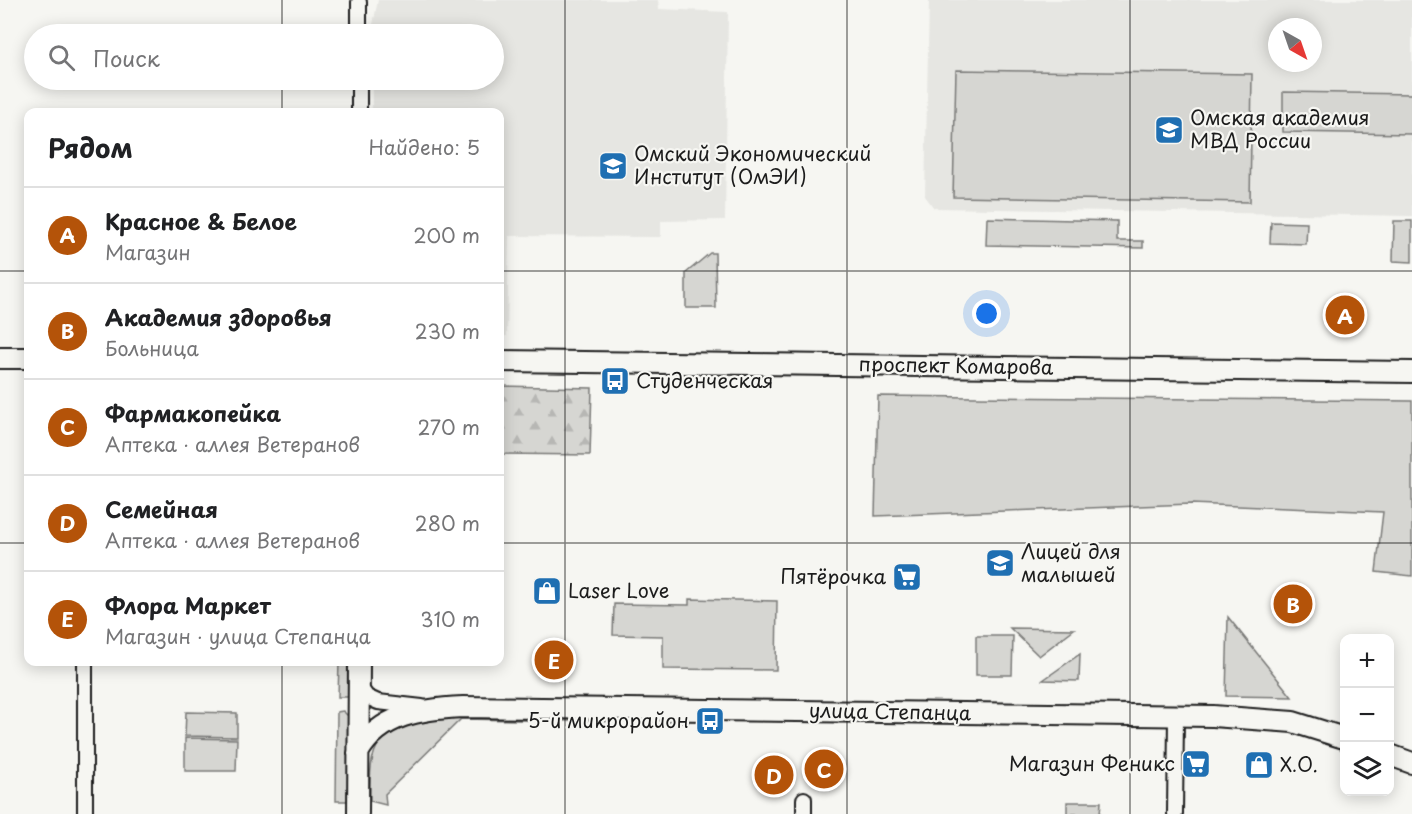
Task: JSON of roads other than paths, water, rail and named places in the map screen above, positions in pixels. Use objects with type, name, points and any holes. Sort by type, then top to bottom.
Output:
[{"type":"street","points":[[359,2],[359,24]]},
{"type":"street","points":[[359,90],[359,108]]},
{"type":"street","points":[[0,358],[24,358]]},
{"type":"street","name":"проспект Комарова","points":[[504,361],[1412,372]]},
{"type":"street","points":[[85,814],[86,666]]},
{"type":"street","points":[[358,814],[359,666]]},
{"type":"street","name":"улица Степанца","points":[[359,686],[367,697],[378,702],[433,708],[521,706],[1261,718],[1293,722],[1340,737]]},
{"type":"street","name":"улица Степанца","points":[[358,753],[372,734],[385,723],[433,708]]},
{"type":"street","points":[[1175,814],[1176,716]]},
{"type":"street","points":[[1394,757],[1412,763]]},
{"type":"street","points":[[804,799],[804,814]]},
{"type":"place","name":"Омская академия МВД России","points":[[1169,130]]},
{"type":"place","name":"Омский Экономический Институт (ОмЭИ)","points":[[613,166]]},
{"type":"place","name":"Красное & Белое","points":[[1345,315]]},
{"type":"place","name":"Студенческая","points":[[615,381]]},
{"type":"place","name":"Лицей для малышей","points":[[1000,563]]},
{"type":"place","name":"Пятёрочка","points":[[907,577]]},
{"type":"place","name":"Laser Love","points":[[547,591]]},
{"type":"place","name":"Академия здоровья","points":[[1293,604]]},
{"type":"place","name":"Флора Маркет","points":[[554,660]]},
{"type":"place","name":"5-й микрорайон","points":[[710,721]]},
{"type":"place","name":"Магазин Феникс","points":[[1196,764]]},
{"type":"place","name":"X.O.","points":[[1259,765]]},
{"type":"place","name":"Фармакопейка","points":[[824,769]]},
{"type":"place","name":"Семейная","points":[[774,775]]}]
